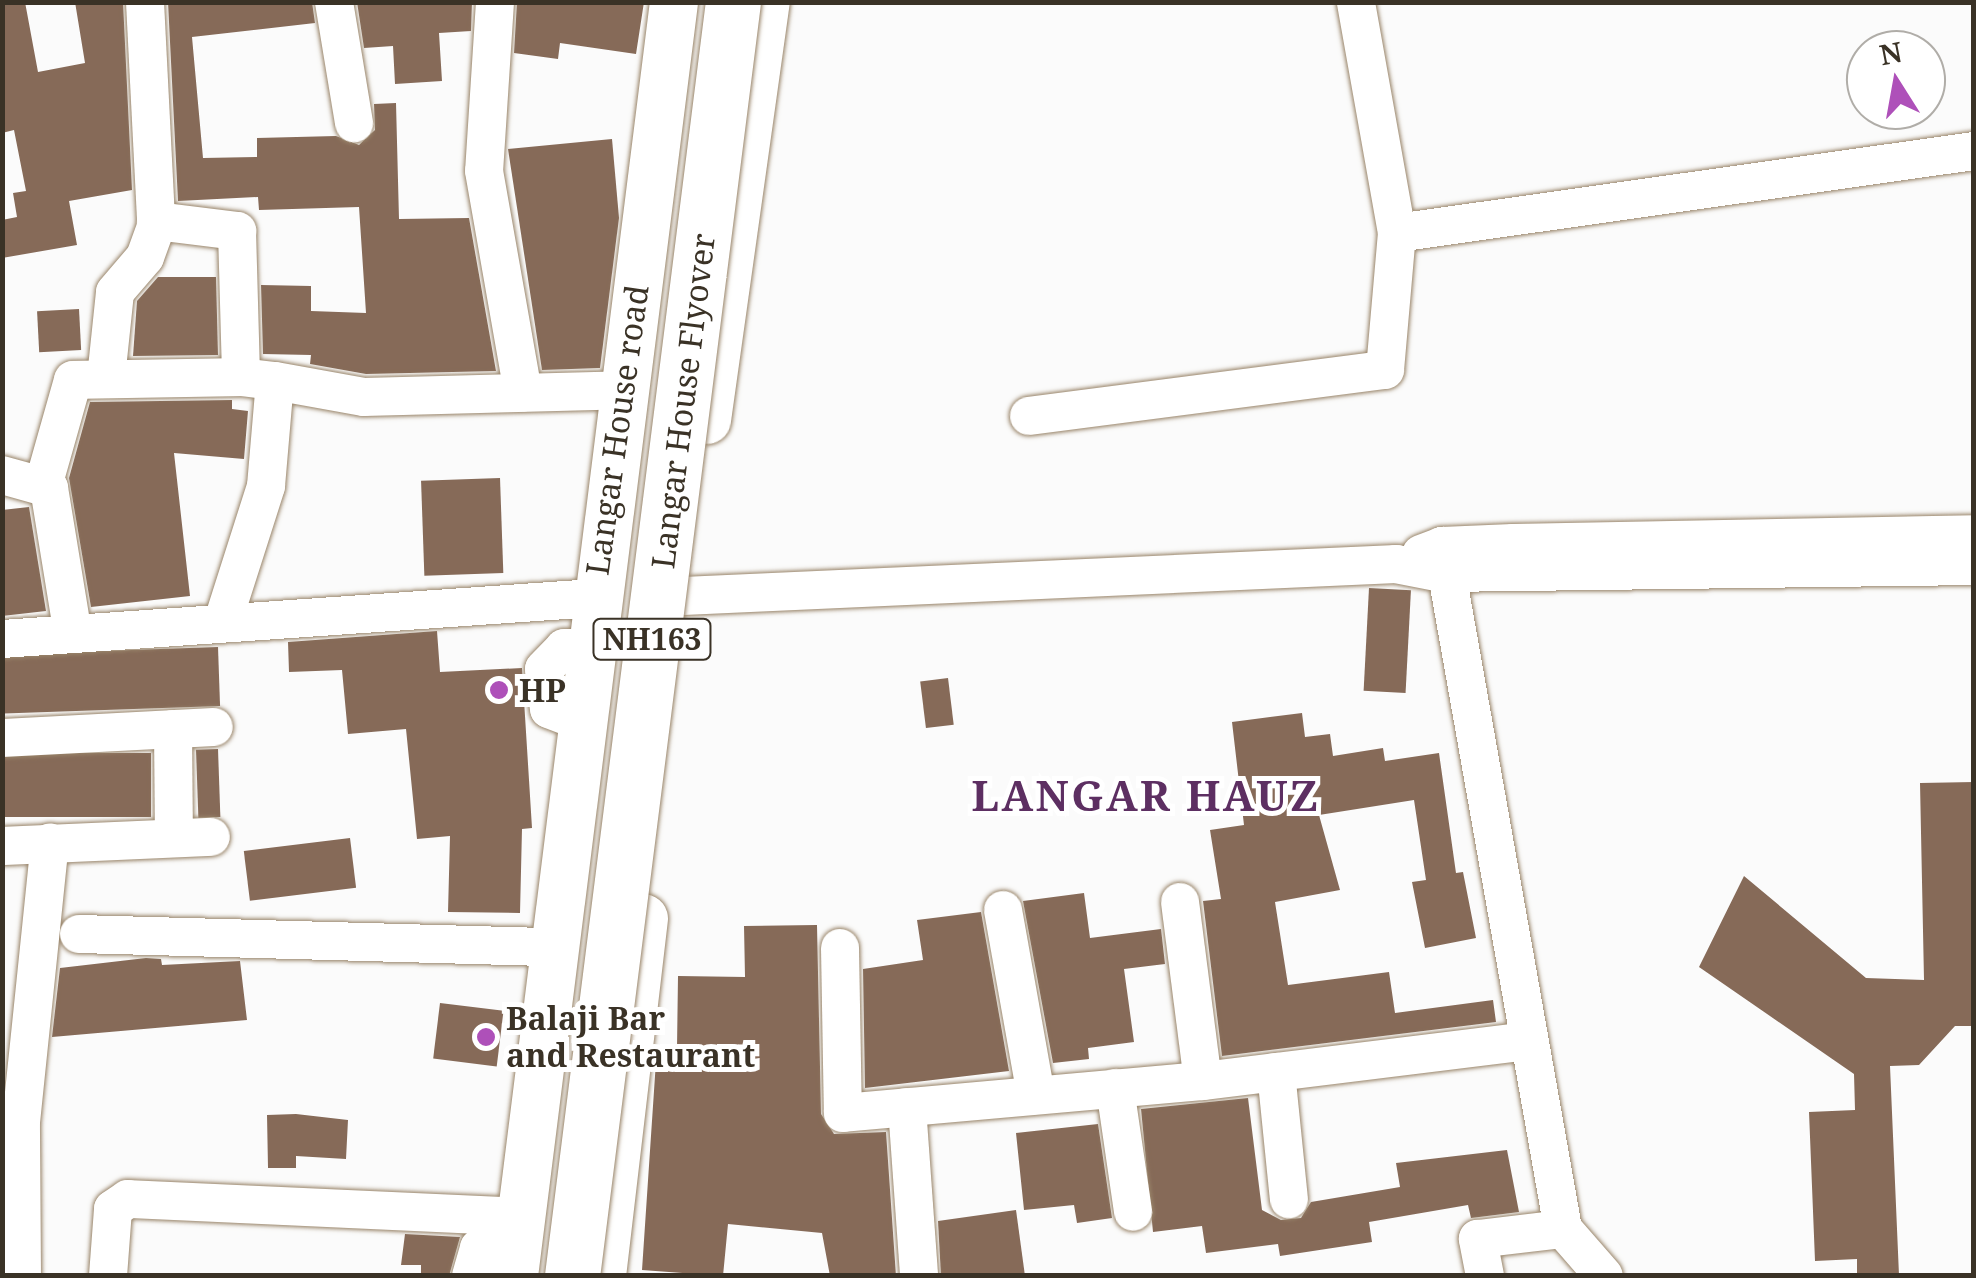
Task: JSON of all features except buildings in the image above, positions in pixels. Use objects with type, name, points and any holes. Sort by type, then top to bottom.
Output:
[{"type":"highway","name":"Langar House Flyover","points":[[523,1251],[696,2]]},
{"type":"highway","name":"Langar House Flyover","points":[[572,1276],[733,2]]},
{"type":"main road","name":"Langar House road","points":[[523,1251],[594,598],[674,2]]},
{"type":"main road","points":[[602,1276],[683,596],[766,2]]},
{"type":"main road","points":[[626,371],[715,362]]},
{"type":"main road","points":[[557,927],[646,910]]},
{"type":"street","points":[[106,378],[115,292],[146,257],[157,224],[145,2]]},
{"type":"street","points":[[334,2],[354,123]]},
{"type":"street","points":[[494,2],[484,171],[523,393]]},
{"type":"street","points":[[1029,416],[1385,370],[1397,233],[1356,2]]},
{"type":"street","points":[[1397,233],[1974,150]]},
{"type":"street","points":[[157,224],[237,231],[258,379],[266,486],[222,621]]},
{"type":"street","points":[[44,486],[68,384],[106,378],[258,379],[364,397],[523,393],[626,371]]},
{"type":"street","points":[[2,475],[49,488],[72,634]]},
{"type":"street","points":[[683,596],[1974,534]]},
{"type":"street","points":[[1442,560],[1974,566]]},
{"type":"street","points":[[1442,560],[1564,1229],[1604,1276]]},
{"type":"street","points":[[2,640],[222,621],[594,598]]},
{"type":"street","points":[[2,738],[214,727]]},
{"type":"street","points":[[2,846],[193,837],[173,729]]},
{"type":"street","points":[[22,1276],[11,1170],[50,844]]},
{"type":"street","points":[[1180,902],[1203,1081]]},
{"type":"street","points":[[1003,910],[1036,1095]]},
{"type":"street","points":[[79,934],[557,927]]},
{"type":"street","points":[[840,948],[843,1113],[1203,1081],[1527,1041]]},
{"type":"street","points":[[1276,1072],[1290,1199]]},
{"type":"street","points":[[1116,1088],[1133,1212]]},
{"type":"street","points":[[908,1107],[919,1276]]},
{"type":"street","points":[[108,1276],[113,1209],[128,1199],[523,1251]]},
{"type":"street","points":[[1484,1276],[1478,1240],[1564,1229]]},
{"type":"street","points":[[471,1276],[480,1248],[523,1251]]},
{"type":"place","name":"HP","points":[[499,690]]},
{"type":"place","name":"Balaji Bar and Restaurant","points":[[486,1037]]},
{"type":"district","name":"LANGAR HAUZ","points":[[1146,795]]}]
